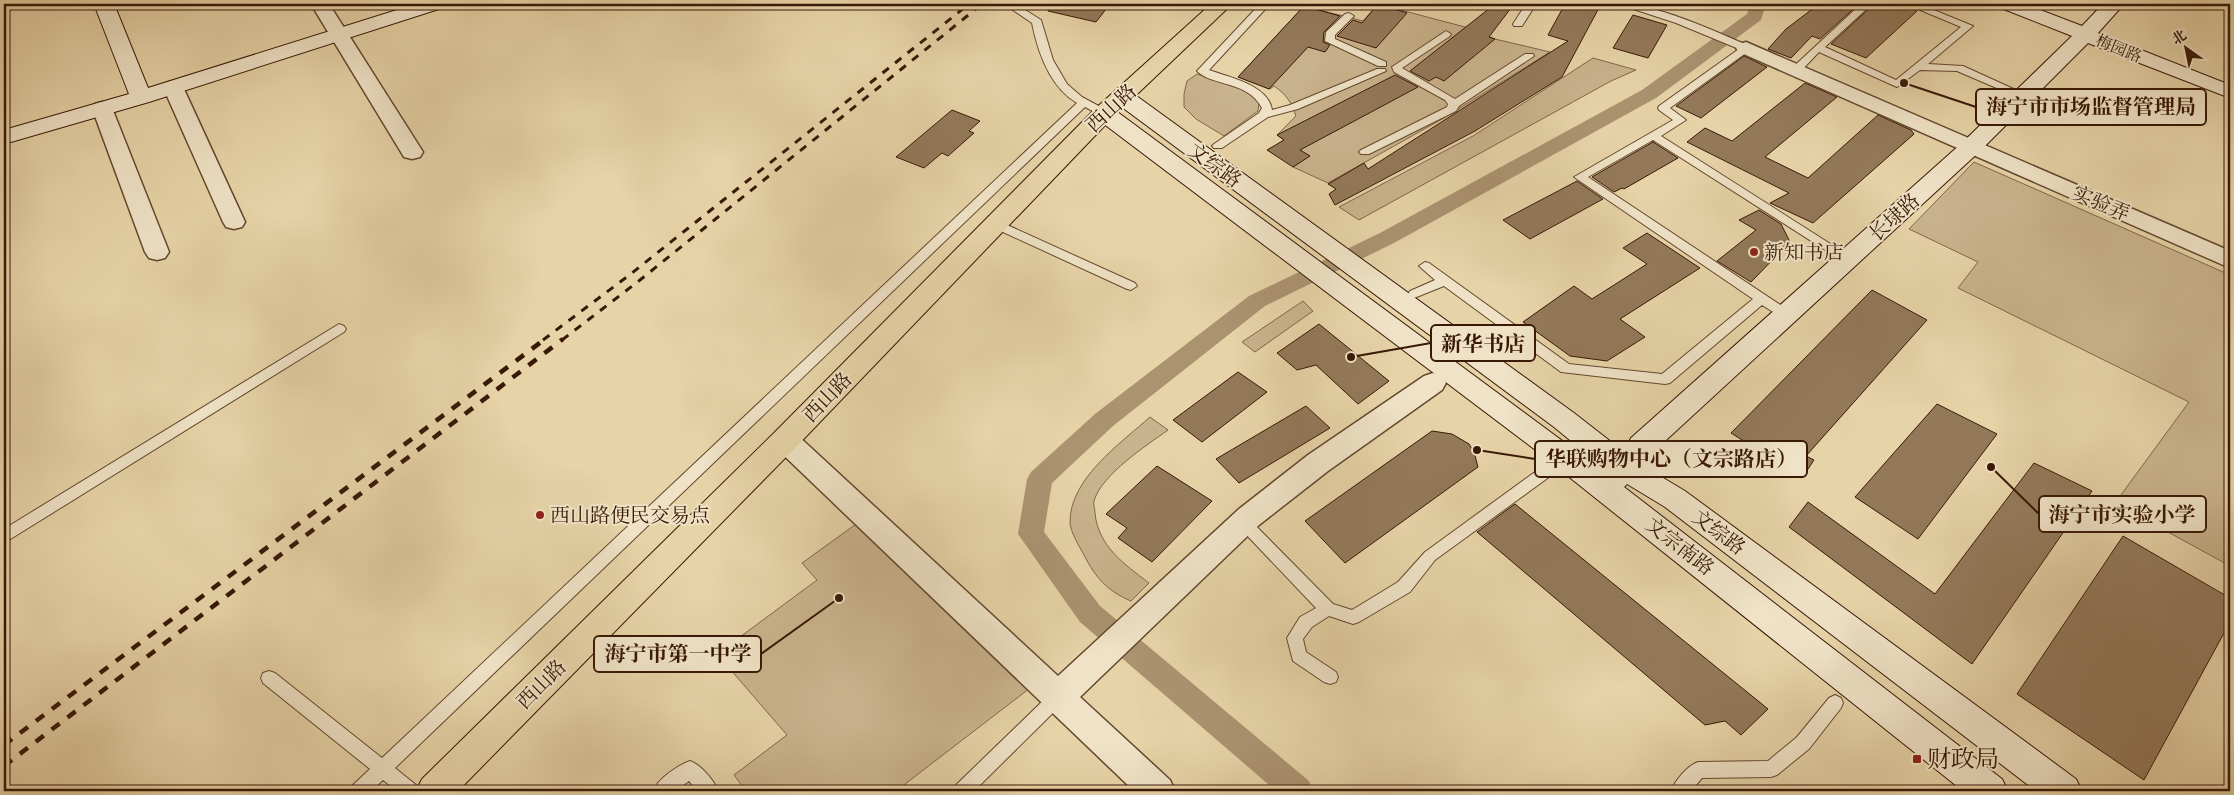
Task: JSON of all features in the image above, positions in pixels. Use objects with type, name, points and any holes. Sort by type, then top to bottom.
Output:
[{"type":"main road","name":"西山路","points":[[434,791],[785,440],[996,224],[1104,104],[1222,4]]},
{"type":"street","points":[[104,4],[141,97]]},
{"type":"street","points":[[320,4],[412,152]]},
{"type":"street","points":[[4,137],[141,97],[435,4]]},
{"type":"street","name":"梅园路","points":[[2008,4],[2230,92]]},
{"type":"street","name":"长埭路","points":[[1615,478],[1634,460],[1641,446],[1971,147],[2114,4]]},
{"type":"street","name":"实验弄","points":[[1746,48],[2230,260]]},
{"type":"street","points":[[173,86],[234,222]]},
{"type":"street","name":"文综路","points":[[1104,104],[1307,232],[1564,420],[1615,478],[1675,499],[2064,791]]},
{"type":"street","name":"文宗南路","points":[[1104,104],[1366,308],[1566,458],[1615,478],[1990,791]]},
{"type":"street","points":[[102,108],[157,252]]},
{"type":"street","points":[[1068,688],[1243,522],[1318,463],[1433,383]]},
{"type":"street","points":[[785,440],[1068,688],[1158,791]]},
{"type":"lane","points":[[1004,4],[1013,6],[1037,22],[1040,38],[1054,71],[1071,94],[1104,104]]},
{"type":"lane","points":[[1264,115],[1267,108],[1265,100],[1257,93],[1202,71],[1265,4]]},
{"type":"lane","points":[[1518,24],[1531,4]]},
{"type":"lane","points":[[1623,4],[1641,6],[1746,48]]},
{"type":"lane","points":[[1796,70],[1867,4]]},
{"type":"lane","points":[[1818,48],[1897,84],[1968,26],[1912,4]]},
{"type":"lane","points":[[1349,16],[1330,34],[1330,41],[1392,73],[1446,34]]},
{"type":"lane","points":[[1944,45],[1959,68]]},
{"type":"lane","points":[[1746,48],[1663,108],[1681,120],[1580,177],[1786,315]]},
{"type":"lane","points":[[1364,152],[1452,109],[1454,104],[1530,56]]},
{"type":"lane","points":[[1218,146],[1264,115],[1294,107],[1382,67]]},
{"type":"lane","points":[[1918,67],[1959,68],[2024,96]]},
{"type":"lane","points":[[1397,69],[1449,98],[1454,104]]},
{"type":"lane","points":[[359,791],[381,768],[1104,104]]},
{"type":"lane","points":[[1652,135],[1848,258]]},
{"type":"lane","points":[[996,224],[1131,286]]},
{"type":"lane","points":[[1425,266],[1566,369],[1665,379],[1761,299]]},
{"type":"lane","points":[[1414,294],[1444,281]]},
{"type":"lane","points":[[4,537],[338,329]]},
{"type":"lane","points":[[1243,522],[1328,609],[1353,617],[1404,587],[1430,556],[1566,458]]},
{"type":"lane","points":[[1328,609],[1306,622],[1295,638],[1299,656],[1330,677]]},
{"type":"lane","points":[[269,678],[410,791]]},
{"type":"lane","points":[[962,791],[1068,688]]},
{"type":"lane","points":[[1680,791],[1698,770],[1771,769],[1803,743],[1836,703]]},
{"type":"lane","points":[[662,791],[690,769],[709,791]]},
{"type":"shaded area","points":[[1378,4],[1465,27],[1495,39],[1550,52],[1444,118],[1328,183],[1293,167],[1309,156],[1277,135],[1296,116],[1285,96],[1274,86],[1270,89],[1238,77],[1304,6],[1363,21]]},
{"type":"shaded area","points":[[1593,58],[1636,70],[1611,81],[1359,220],[1339,207],[1473,136]]},
{"type":"shaded area","points":[[1197,74],[1249,91],[1259,103],[1258,111],[1224,136],[1196,119],[1184,107],[1187,81]]},
{"type":"shaded area","points":[[1974,162],[2230,275],[2230,566],[2115,503],[2189,402],[1958,288],[1978,262],[1909,229]]},
{"type":"shaded area","points":[[1303,301],[1313,311],[1255,352],[1242,342]]},
{"type":"shaded area","points":[[1150,417],[1168,430],[1137,452],[1115,471],[1099,491],[1094,502],[1097,525],[1107,545],[1130,569],[1149,583],[1131,601],[1115,593],[1097,577],[1072,531],[1070,523],[1072,507],[1087,477],[1112,450]]},
{"type":"shaded area","points":[[859,522],[1030,688],[896,791],[746,791],[734,775],[787,735],[717,654],[817,580],[802,563]]},
{"type":"building","points":[[1049,4],[1110,4],[1096,22],[1048,11]]},
{"type":"building","points":[[1378,4],[1407,13],[1376,48],[1337,36],[1353,20],[1362,23]]},
{"type":"building","points":[[1495,4],[1514,4],[1489,37],[1495,39],[1444,81],[1436,77],[1429,81],[1410,71]]},
{"type":"building","points":[[1565,4],[1601,4],[1562,77],[1475,131],[1335,205],[1329,194],[1336,189],[1328,184],[1364,163],[1368,169],[1568,41],[1548,35]]},
{"type":"building","points":[[1819,4],[1859,4],[1820,39],[1812,36],[1791,58],[1768,49],[1786,29]]},
{"type":"building","points":[[1874,4],[1904,4],[1917,11],[1866,58],[1831,44]]},
{"type":"building","points":[[1304,6],[1340,16],[1324,32],[1323,42],[1330,45],[1325,52],[1308,47],[1269,89],[1238,77]]},
{"type":"building","points":[[1633,15],[1667,25],[1648,58],[1613,48]]},
{"type":"building","points":[[1744,56],[1767,67],[1701,118],[1676,106]]},
{"type":"building","points":[[1395,75],[1418,87],[1300,150],[1310,156],[1293,167],[1267,150],[1284,140],[1277,135]]},
{"type":"building","points":[[1805,83],[1837,97],[1765,157],[1808,178],[1878,115],[1911,130],[1914,134],[1813,223],[1770,203],[1789,193],[1687,142],[1705,128],[1732,141]]},
{"type":"building","points":[[952,110],[980,121],[969,131],[974,133],[948,156],[942,153],[924,168],[896,157]]},
{"type":"building","points":[[1653,142],[1678,158],[1624,189],[1622,188],[1614,192],[1592,177]]},
{"type":"building","points":[[1577,181],[1603,199],[1530,239],[1503,220]]},
{"type":"building","name":"新知书店","points":[[1759,210],[1781,224],[1790,242],[1751,282],[1717,261],[1756,230],[1739,220]]},
{"type":"building","points":[[1647,233],[1700,268],[1620,319],[1645,337],[1607,361],[1570,356],[1523,322],[1574,286],[1592,299],[1647,264],[1623,248]]},
{"type":"building","points":[[1872,290],[1927,320],[1806,456],[1814,460],[1802,478],[1731,433]]},
{"type":"building","points":[[1319,324],[1389,381],[1358,404],[1316,365],[1297,370],[1277,353]]},
{"type":"building","points":[[1238,372],[1267,392],[1202,442],[1173,420]]},
{"type":"building","points":[[1937,404],[1997,434],[1918,539],[1855,497]]},
{"type":"building","points":[[1306,406],[1330,428],[1239,483],[1216,459]]},
{"type":"building","points":[[1432,431],[1452,434],[1469,444],[1474,452],[1478,467],[1345,563],[1305,521]]},
{"type":"building","points":[[2034,463],[2092,491],[1972,664],[1789,527],[1808,502],[1935,594]]},
{"type":"building","points":[[1157,466],[1212,501],[1152,562],[1118,538],[1127,528],[1106,514]]},
{"type":"building","points":[[1515,504],[1768,709],[1741,735],[1725,721],[1705,725],[1477,532]]},
{"type":"building","points":[[2123,536],[2230,598],[2230,622],[2144,780],[2017,694]]},
{"type":"waterway","points":[[1298,791],[1090,614],[1031,534],[1040,479],[1104,420],[1257,301],[1387,238],[1649,94],[1755,16],[1758,4]]},
{"type":"railway","points":[[543,340],[632,273],[969,4]]},
{"type":"railway","points":[[562,340],[640,280],[982,4]]},
{"type":"railway","points":[[4,745],[545,339]]},
{"type":"railway","points":[[4,766],[563,339]]},
{"type":"place","name":"海宁市市场监督管理局","points":[[1904,83]]},
{"type":"place","name":"新知书店","points":[[1754,252]]},
{"type":"place","name":"新华书店","points":[[1351,357]]},
{"type":"place","name":"华联购物中心（文宗路店）","points":[[1477,450]]},
{"type":"place","name":"海宁市实验小学","points":[[1991,467]]},
{"type":"place","name":"西山路便民交易点","points":[[540,515]]},
{"type":"place","name":"海宁市第一中学","points":[[839,598]]},
{"type":"place","name":"财政局","points":[[1917,759]]}]
